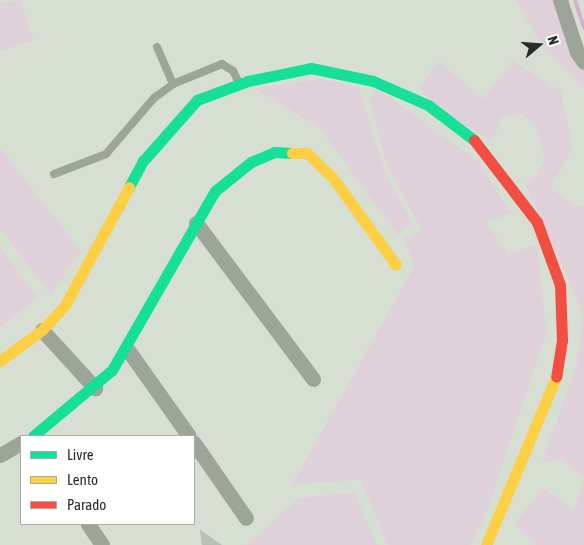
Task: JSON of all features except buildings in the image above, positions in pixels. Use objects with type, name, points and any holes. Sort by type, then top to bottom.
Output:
[{"type":"street","points":[[560,0],[576,52],[584,62]]},
{"type":"street","points":[[1,358],[42,330],[65,305],[124,194],[163,134],[197,100],[239,84],[278,73],[330,69],[373,81],[428,105],[476,142],[537,222],[560,285],[562,340],[555,384],[486,545]]},
{"type":"street","points":[[34,435],[95,388],[128,350],[196,223],[216,191],[252,162],[274,152],[307,153],[333,178],[396,265]]},
{"type":"street","points":[[196,223],[313,379]]},
{"type":"street","points":[[42,330],[95,388]]},
{"type":"street","points":[[128,350],[188,435]]},
{"type":"street","points":[[0,455],[20,444]]},
{"type":"street","points":[[195,444],[246,518]]},
{"type":"street","points":[[89,525],[102,545]]},
{"type":"lane","points":[[157,47],[173,84]]},
{"type":"lane","points":[[54,174],[106,154],[154,98],[173,84],[222,64],[234,72],[239,84]]},
{"type":"shaded area","points":[[20,0],[33,40],[0,51],[0,3]]},
{"type":"shaded area","points":[[516,0],[553,0],[584,49],[584,89],[545,49]]},
{"type":"shaded area","points":[[439,61],[483,99],[513,61],[561,91],[572,149],[550,188],[572,204],[584,207],[584,478],[563,459],[542,462],[577,364],[583,313],[525,183],[537,176],[545,159],[536,128],[522,114],[502,117],[492,140],[443,113],[419,88]]},
{"type":"shaded area","points":[[322,79],[359,88],[384,170],[412,223],[398,235],[319,127],[254,88]]},
{"type":"shaded area","points":[[378,89],[478,161],[511,213],[486,222],[508,254],[537,245],[546,333],[488,508],[471,545],[388,545],[360,479],[292,485],[414,267],[404,238],[422,230],[387,165],[369,98]]},
{"type":"shaded area","points":[[0,148],[81,251],[51,295],[0,228]]},
{"type":"shaded area","points":[[0,246],[37,298],[0,327]]},
{"type":"shaded area","points":[[584,480],[584,545],[536,545],[515,524],[543,488],[574,511]]},
{"type":"shaded area","points":[[354,493],[377,545],[247,545],[299,498]]},
{"type":"waterway","points":[[575,0],[584,28]]},
{"type":"traffic: fast","points":[[129,187],[143,161],[197,100],[248,81],[311,68],[373,81],[428,105],[474,140]]},
{"type":"traffic: fast","points":[[34,435],[112,370],[215,191],[251,162],[274,152],[292,153]]},
{"type":"traffic: slow","points":[[292,153],[307,153],[333,178],[396,265]]},
{"type":"traffic: slow","points":[[0,361],[42,330],[65,305],[129,187]]},
{"type":"traffic: slow","points":[[486,545],[556,377]]},
{"type":"traffic: jam","points":[[474,140],[537,222],[560,285],[562,340],[556,377]]}]
